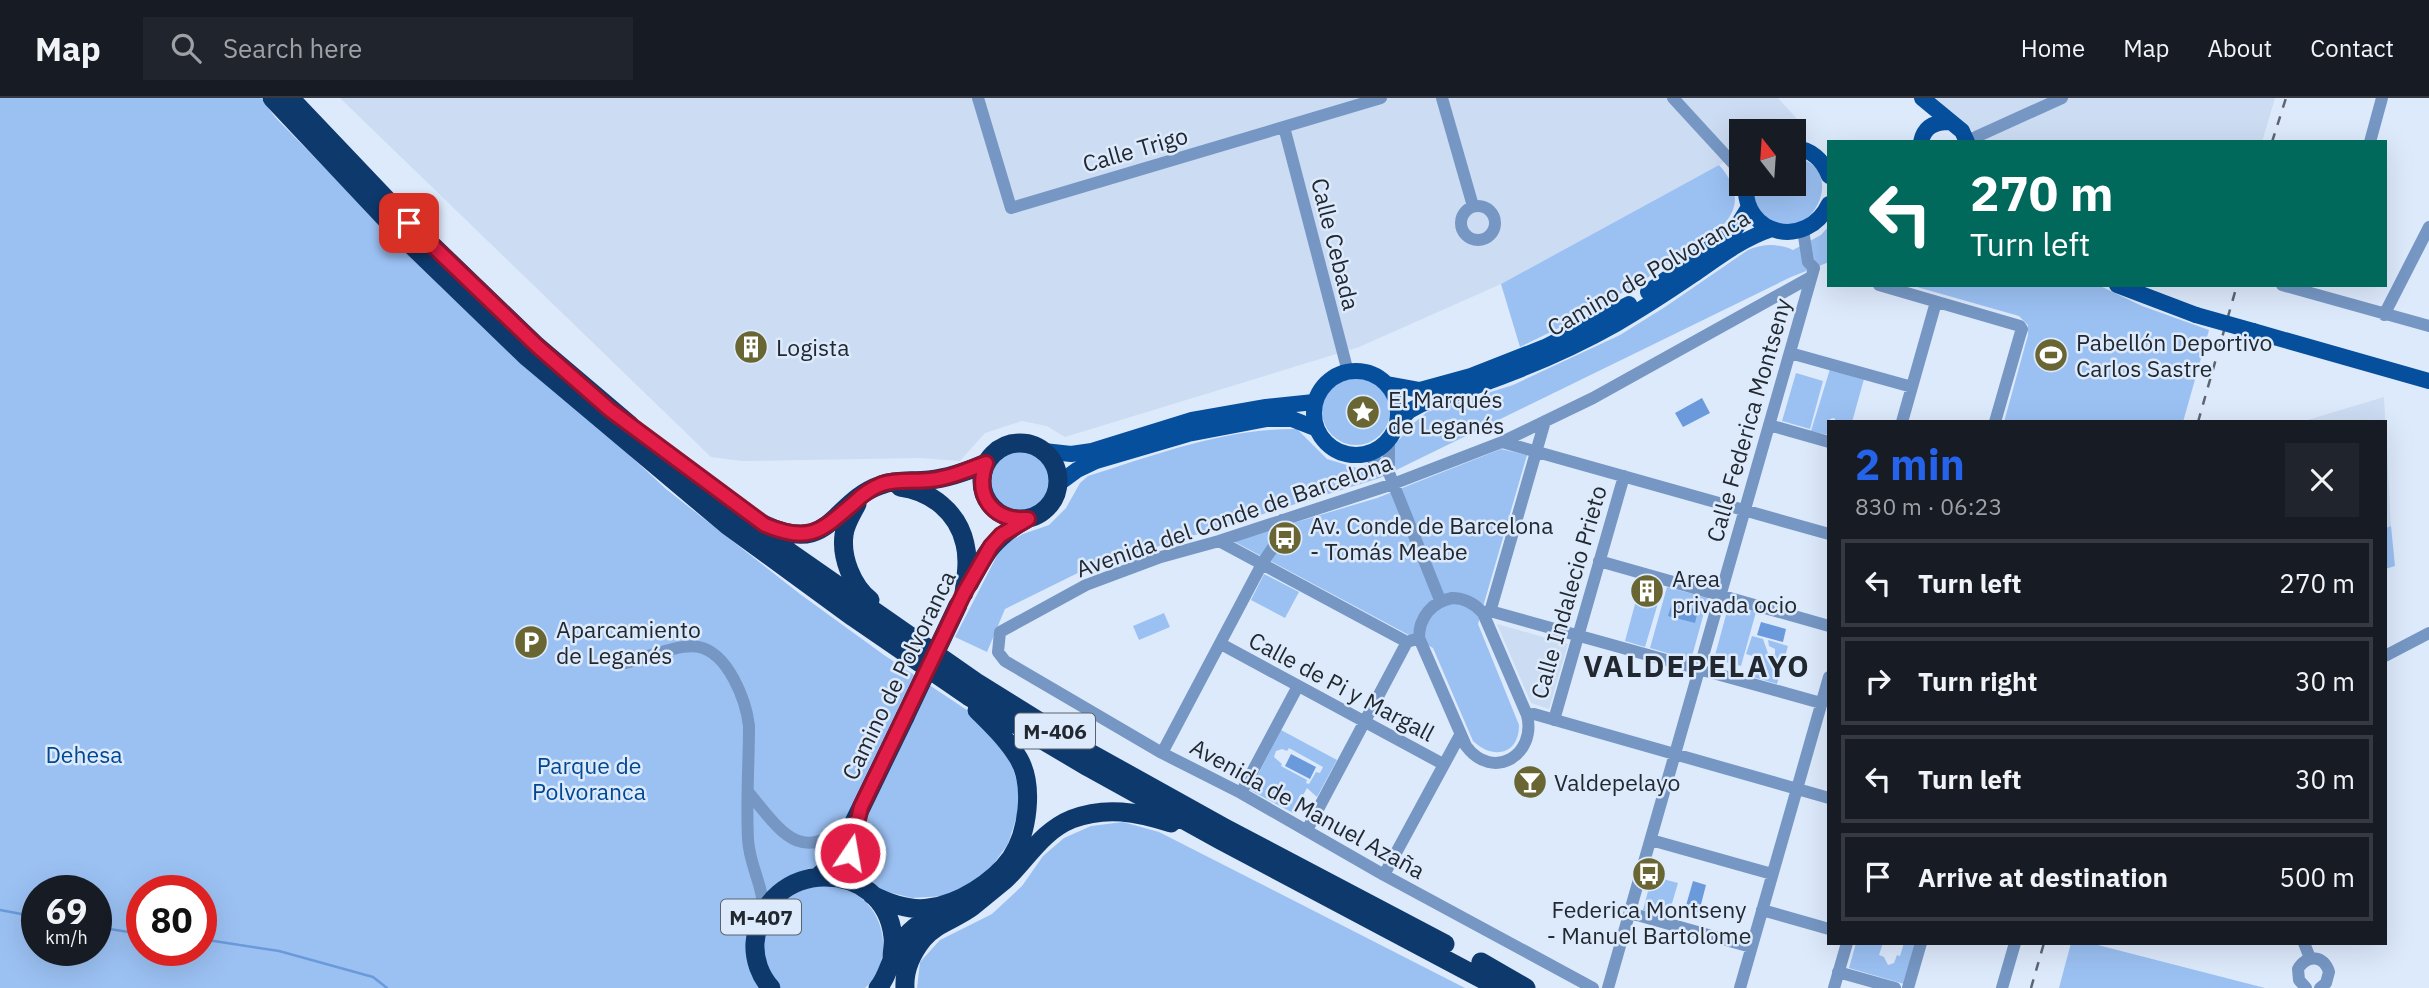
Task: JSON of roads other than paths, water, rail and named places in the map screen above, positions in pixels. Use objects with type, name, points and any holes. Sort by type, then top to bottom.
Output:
[{"type":"highway","name":"M-406","points":[[272,98],[400,234],[526,356],[727,525],[853,617],[968,696],[1088,767],[1499,988]]},
{"type":"highway","name":"M-406","points":[[290,98],[409,223],[537,346],[736,514],[976,682],[1102,759],[1526,988]]},
{"type":"highway","name":"M-406","points":[[619,417],[765,525],[800,536],[832,522],[862,495],[883,484],[961,474],[986,463]]},
{"type":"highway","points":[[986,463],[1002,447],[1012,443],[1024,443],[1044,451],[1053,460],[1058,472],[1058,484]]},
{"type":"highway","name":"M-407","points":[[986,463],[982,486],[987,501]]},
{"type":"highway","name":"M-406","points":[[930,480],[957,486],[987,501]]},
{"type":"highway","points":[[883,484],[909,488],[927,495],[943,506],[958,523],[967,562],[961,599]]},
{"type":"highway","name":"M-407","points":[[1028,519],[1049,506],[1056,496],[1058,484]]},
{"type":"highway","name":"M-406","points":[[862,495],[844,534],[848,565],[855,582],[866,598],[905,625],[976,682]]},
{"type":"highway","points":[[987,501],[1006,517],[1028,519]]},
{"type":"highway","name":"Camino de Polvoranca","points":[[979,565],[990,523],[987,501]]},
{"type":"highway","name":"Camino de Polvoranca","points":[[820,876],[833,863],[979,565],[1001,535],[1028,519]]},
{"type":"highway","name":"M-406","points":[[853,617],[877,642],[975,708],[998,730],[1020,760],[1027,786],[1027,807],[1011,858],[985,883],[960,898],[929,908],[892,905],[867,891]]},
{"type":"highway","name":"M-406","points":[[905,988],[904,974],[924,937],[969,909],[991,891],[1054,828],[1070,820],[1091,814],[1123,811],[1141,813],[1220,840]]},
{"type":"highway","name":"Camino de Polvoranca","points":[[858,812],[850,853],[853,871],[867,891]]},
{"type":"highway","name":"M-407","points":[[771,988],[758,967],[755,948],[763,913],[775,896],[792,884],[820,876],[849,880],[867,891],[886,914],[893,935],[891,963]]},
{"type":"highway","name":"M-406","points":[[891,963],[909,932],[927,919],[968,904],[991,891]]},
{"type":"highway","points":[[878,988],[891,963]]},
{"type":"highway","points":[[891,963],[893,988]]},
{"type":"main road","points":[[1924,101],[1962,131],[1966,140]]},
{"type":"main road","points":[[1921,137],[1924,101]]},
{"type":"main road","points":[[1921,137],[1941,122],[1949,122]]},
{"type":"main road","points":[[1806,152],[1824,161]]},
{"type":"main road","points":[[1747,196],[1755,216],[1772,229],[1793,233],[1820,219],[1827,207]]},
{"type":"main road","name":"Camino de Polvoranca","points":[[1387,384],[1420,390],[1432,388],[1518,359],[1576,332],[1642,296],[1728,235],[1749,207]]},
{"type":"main road","name":"Camino de Polvoranca","points":[[1397,423],[1409,411],[1422,404],[1519,372],[1617,324],[1744,240],[1772,229]]},
{"type":"main road","points":[[2122,287],[2196,315],[2429,381]]},
{"type":"main road","points":[[1348,372],[1370,373],[1387,384],[1395,396],[1397,423],[1389,440],[1379,449],[1354,456],[1342,454],[1321,439],[1315,428],[1314,402],[1327,382],[1348,372]]},
{"type":"main road","points":[[1044,451],[1071,454],[1092,451],[1192,420],[1314,402]]},
{"type":"main road","points":[[1058,484],[1077,470],[1096,461],[1188,434],[1268,419],[1292,419],[1315,428]]},
{"type":"street","name":"Calle Trigo","points":[[978,98],[1011,208],[1381,98]]},
{"type":"street","points":[[1442,98],[1473,206]]},
{"type":"street","points":[[1673,98],[1729,159]]},
{"type":"street","points":[[1969,140],[2062,98]]},
{"type":"street","points":[[2371,140],[2382,98]]},
{"type":"street","name":"Calle Cebada","points":[[1284,127],[1348,372]]},
{"type":"street","points":[[2384,315],[2429,227]]},
{"type":"street","points":[[1802,230],[1812,273],[1827,270]]},
{"type":"street","name":"Calle Federica Montseny","points":[[1608,988],[1812,273]]},
{"type":"street","name":"Avenida del Conde de Barcelona","points":[[1005,661],[998,652],[1000,632],[1086,585],[1161,557],[1282,520],[1391,478],[1502,442],[1593,398],[1812,273]]},
{"type":"street","points":[[1886,287],[2016,323],[2022,329],[1996,420]]},
{"type":"street","points":[[2289,287],[2429,326]]},
{"type":"street","points":[[2330,299],[2333,287]]},
{"type":"street","points":[[1903,420],[1936,302]]},
{"type":"street","points":[[1790,353],[1912,387]]},
{"type":"street","points":[[1219,541],[1413,640],[1472,755],[1488,762],[1504,763],[1514,757],[1524,745],[1529,730],[1527,715],[1487,612],[1545,421]]},
{"type":"street","points":[[1769,425],[1827,441]]},
{"type":"street","points":[[1389,440],[1391,478],[1440,600]]},
{"type":"street","points":[[1502,442],[1827,533]]},
{"type":"street","points":[[1367,454],[1391,478]]},
{"type":"street","name":"Calle Indalecio Prieto","points":[[1554,720],[1624,476]]},
{"type":"street","points":[[1162,753],[1279,536],[1284,526],[1282,520]]},
{"type":"street","points":[[1599,561],[1827,625]]},
{"type":"street","points":[[1307,830],[1421,622],[1440,600],[1460,598],[1487,612],[1821,703]]},
{"type":"street","points":[[2387,655],[2429,633]]},
{"type":"street","name":"Calle de Pi y Margall","points":[[1220,644],[1443,764]]},
{"type":"street","points":[[625,663],[683,648],[699,647],[719,660],[736,682],[748,714],[748,839],[751,862],[761,887],[763,913]]},
{"type":"street","name":"Avenida de Manuel Azaña","points":[[1005,661],[1162,753],[1241,793],[1384,875],[1593,988]]},
{"type":"street","points":[[1740,988],[1827,684]]},
{"type":"street","points":[[1241,793],[1298,686]]},
{"type":"street","points":[[1527,715],[1534,714],[1827,797]]},
{"type":"street","points":[[1384,875],[1460,735]]},
{"type":"street","points":[[749,793],[788,836],[808,844],[828,839],[858,812]]},
{"type":"street","points":[[1651,840],[1772,874]]},
{"type":"street","points":[[751,862],[768,883],[778,887],[792,884]]},
{"type":"street","points":[[1762,910],[1827,928]]},
{"type":"street","points":[[1630,913],[1751,947]]},
{"type":"street","points":[[1834,988],[1846,945]]},
{"type":"street","points":[[1908,988],[1920,945]]},
{"type":"street","points":[[2002,988],[2014,945]]},
{"type":"street","points":[[2305,945],[2310,958]]},
{"type":"street","points":[[2306,988],[2297,975],[2301,964],[2310,958],[2320,959],[2328,967],[2329,978],[2320,988]]},
{"type":"street","points":[[1838,972],[1895,988]]},
{"type":"waterway","points":[[0,910],[21,914]]},
{"type":"waterway","points":[[112,929],[126,932]]},
{"type":"waterway","points":[[217,941],[279,951],[373,977],[387,988]]},
{"type":"railway","points":[[2273,140],[2286,98]]},
{"type":"railway","points":[[2199,420],[2236,287]]},
{"type":"railway","points":[[2031,988],[2043,945]]},
{"type":"place","name":"Logista","points":[[751,347]]},
{"type":"place","name":"Pabellón Deportivo Carlos Sastre","points":[[2051,355]]},
{"type":"place","name":"El Marqués de Leganés","points":[[1363,412]]},
{"type":"place","name":"Av. Conde de Barcelona - Tomás Meabe","points":[[1285,538]]},
{"type":"place","name":"Area privada ocio","points":[[1647,591]]},
{"type":"place","name":"Aparcamiento de Leganés","points":[[531,642]]},
{"type":"place","name":"Valdepelayo","points":[[1530,782]]},
{"type":"place","name":"Federica Montseny - Manuel Bartolome","points":[[1649,874]]},
{"type":"district","name":"VALDEPELAYO","points":[[1697,665]]},
{"type":"park label","name":"Dehesa","points":[[84,754]]},
{"type":"park label","name":"Parque de Polvoranca","points":[[589,778]]}]
